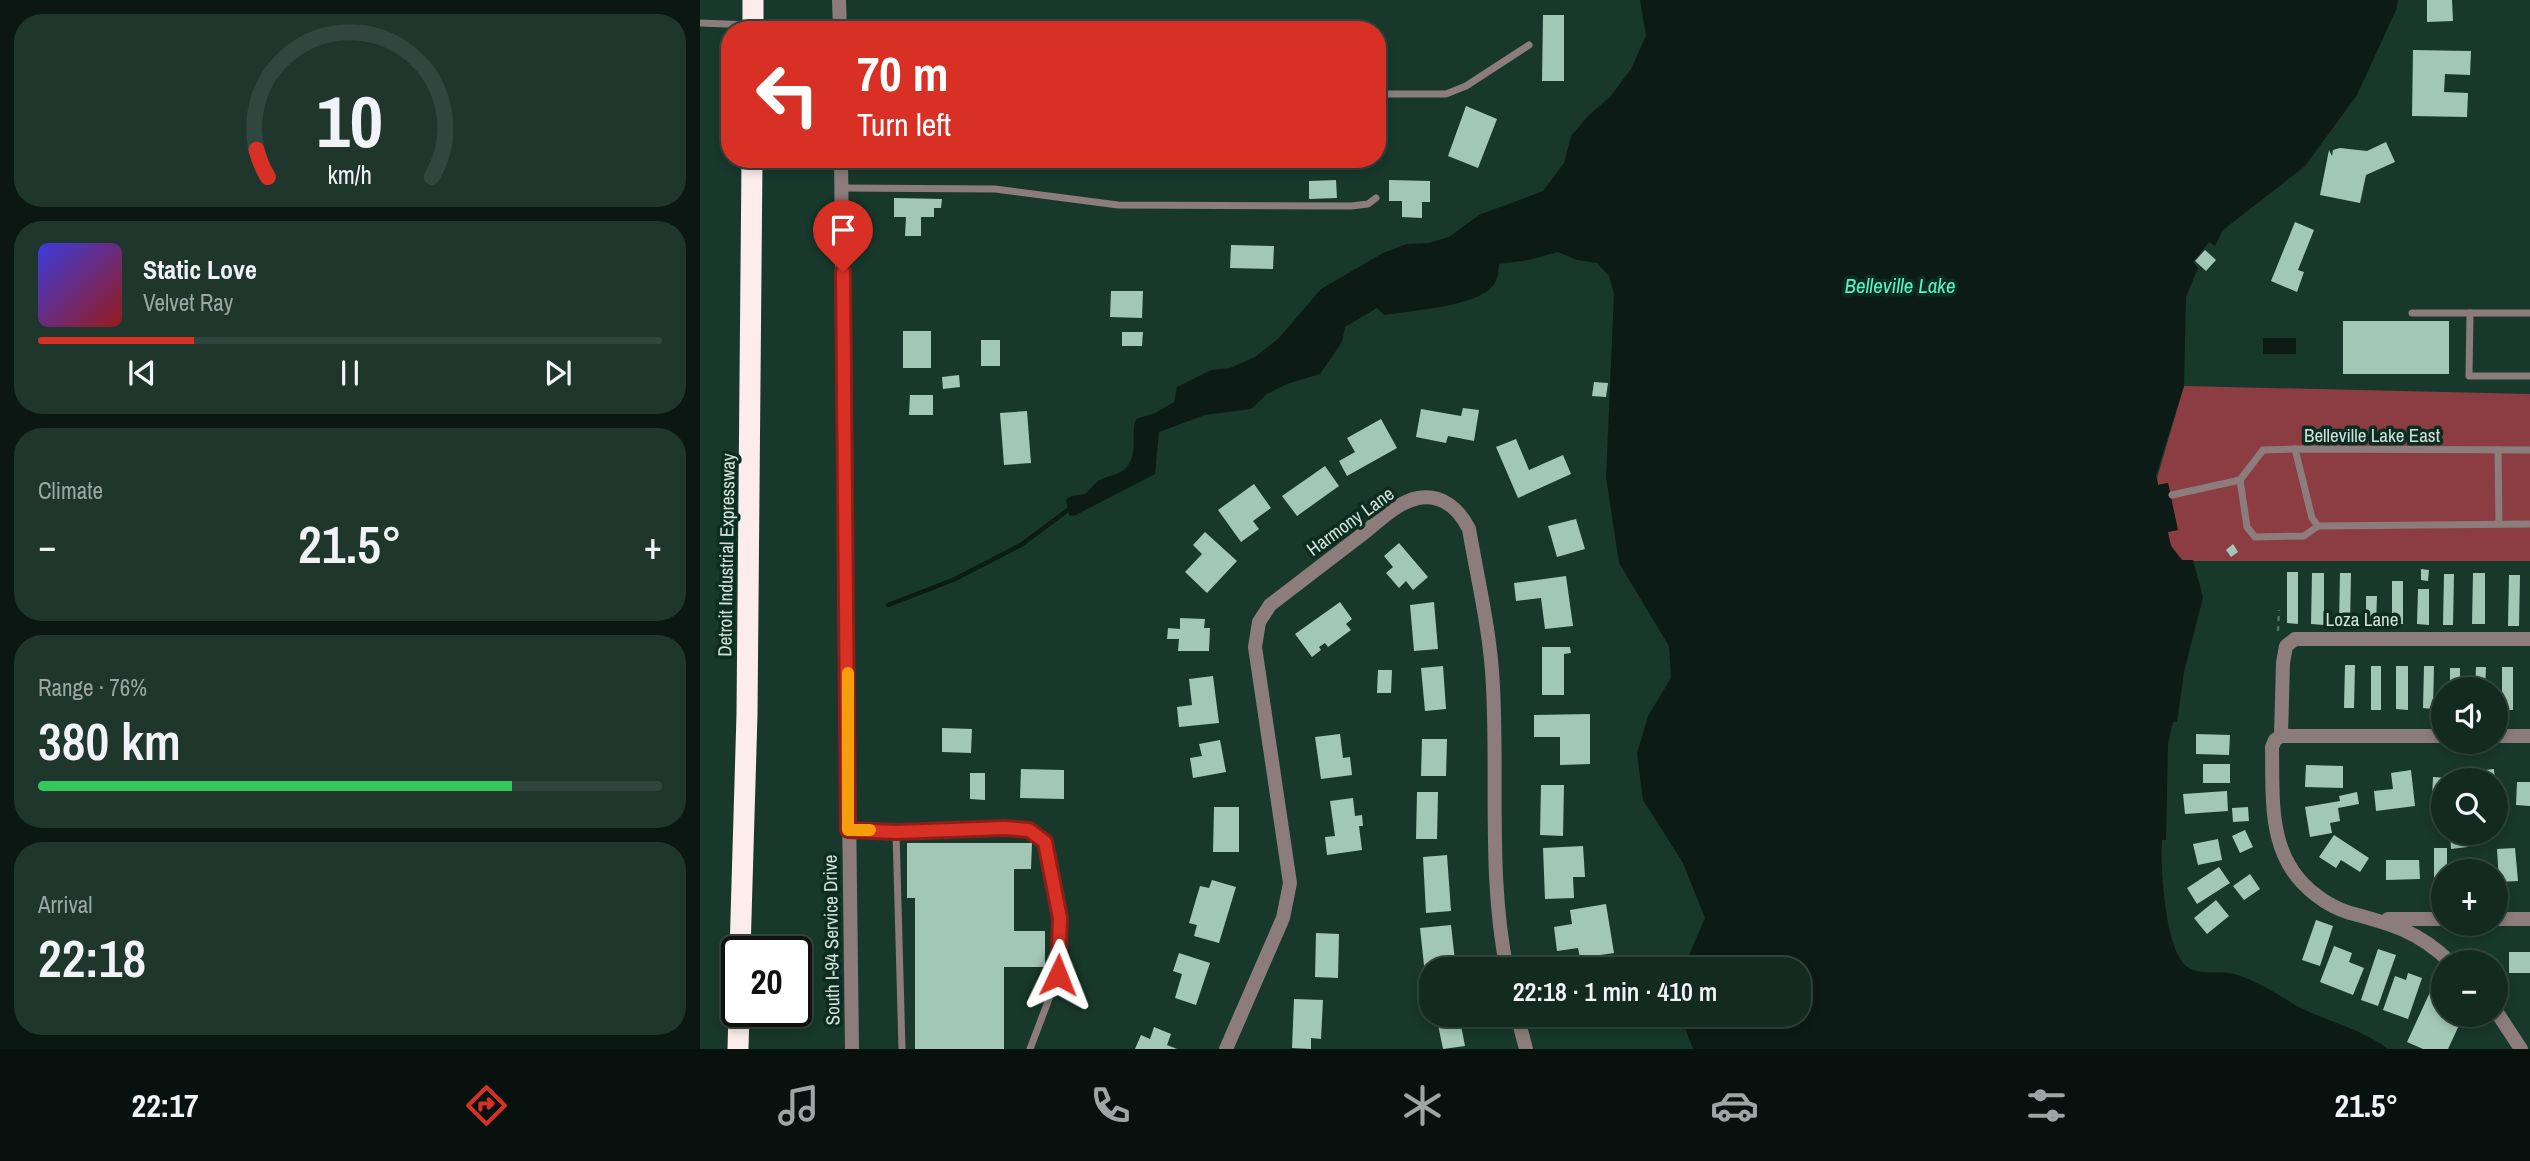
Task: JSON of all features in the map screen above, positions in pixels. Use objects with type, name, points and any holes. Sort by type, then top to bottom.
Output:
[{"type":"highway","points":[[752,0],[752,21]]},
{"type":"highway","name":"Detroit Industrial Expressway","points":[[740,936],[747,714],[752,168]]},
{"type":"highway","points":[[738,1049],[739,1027]]},
{"type":"street","points":[[839,0],[840,21]]},
{"type":"street","name":"South I-94 Service Drive","points":[[841,168],[852,1049]]},
{"type":"street","name":"Harmony Lane","points":[[1226,1049],[1289,899],[1290,883],[1255,647],[1259,622],[1270,605],[1390,513],[1417,498],[1439,499],[1451,505],[1463,517],[1469,529],[1493,683],[1495,883],[1505,957]]},
{"type":"street","name":"Loza Lane","points":[[2281,736],[2283,663],[2286,646],[2295,639],[2530,639]]},
{"type":"street","points":[[2431,736],[2281,736],[2275,740],[2272,747],[2273,812],[2276,837],[2286,861],[2301,882],[2324,901],[2347,912],[2376,919],[2415,935],[2434,950]]},
{"type":"street","points":[[2508,736],[2530,736]]},
{"type":"street","points":[[2376,919],[2431,919]]},
{"type":"street","points":[[2508,919],[2530,919]]},
{"type":"street","points":[[1520,1027],[1526,1049]]},
{"type":"street","points":[[2507,1027],[2521,1049]]},
{"type":"lane","points":[[700,23],[721,25]]},
{"type":"lane","points":[[1386,94],[1446,94],[1466,86],[1529,45]]},
{"type":"lane","points":[[842,188],[995,189],[1118,205],[1351,206],[1368,204],[1376,198]]},
{"type":"lane","points":[[2412,313],[2530,313]]},
{"type":"lane","points":[[2470,313],[2469,376],[2530,376]]},
{"type":"lane","points":[[2172,495],[2239,480],[2263,450],[2295,449]]},
{"type":"lane","name":"Belleville Lake East","points":[[2318,526],[2312,518],[2295,449],[2530,450]]},
{"type":"lane","points":[[2498,450],[2499,524]]},
{"type":"lane","points":[[2239,480],[2247,527],[2255,537],[2304,536],[2318,526],[2530,524]]},
{"type":"lane","points":[[848,830],[897,832],[1005,828],[1029,830],[1045,842],[1060,918],[1058,975],[1030,1049]]},
{"type":"lane","points":[[897,832],[902,1049]]},
{"type":"path","points":[[2278,631],[2279,610]]},
{"type":"shaded area","points":[[2184,386],[2530,394],[2530,561],[2182,561],[2171,546],[2167,532],[2177,530],[2168,483],[2158,485],[2157,478]]},
{"type":"water","name":"Belleville Lake","points":[[1640,0],[2398,0],[2396,10],[2357,95],[2305,166],[2223,230],[2215,246],[2209,242],[2193,262],[2198,268],[2186,297],[2184,386],[2156,475],[2158,485],[2168,483],[2178,530],[2168,532],[2171,546],[2182,560],[2193,560],[2203,597],[2184,672],[2177,722],[2173,722],[2168,743],[2166,840],[2162,840],[2162,868],[2165,905],[2172,940],[2184,964],[2189,968],[2230,973],[2247,979],[2308,1012],[2366,1036],[2388,1049],[1693,1049],[1685,1027],[1811,1027],[1811,957],[1688,957],[1705,918],[1683,863],[1643,800],[1637,754],[1648,716],[1671,678],[1669,646],[1619,563],[1606,477],[1614,294],[1609,276],[1597,263],[1577,260],[1558,252],[1499,264],[1493,286],[1470,300],[1384,315],[1377,308],[1345,327],[1342,342],[1320,374],[1287,384],[1267,394],[1251,409],[1205,415],[1159,432],[1155,474],[1074,516],[1069,515],[1066,500],[1068,498],[1086,493],[1098,481],[1127,467],[1133,452],[1136,419],[1155,413],[1174,402],[1177,387],[1211,370],[1230,368],[1255,357],[1279,338],[1321,289],[1383,253],[1407,244],[1429,243],[1449,237],[1479,215],[1543,191],[1564,163],[1571,136],[1589,115],[1610,97],[1631,69],[1646,36]]},
{"type":"water","points":[[2263,338],[2296,338],[2296,354],[2263,354]]},
{"type":"building","points":[[2427,0],[2452,0],[2453,21],[2427,22]]},
{"type":"building","points":[[1543,15],[1564,15],[1564,81],[1542,81]]},
{"type":"building","points":[[2413,50],[2471,51],[2470,75],[2445,74],[2444,92],[2468,93],[2467,117],[2412,116]]},
{"type":"building","points":[[1466,106],[1497,119],[1478,168],[1448,156]]},
{"type":"building","points":[[2386,142],[2395,162],[2366,175],[2360,203],[2320,195],[2329,150],[2332,156],[2333,150],[2340,148],[2367,151]]},
{"type":"building","points":[[1336,180],[1337,198],[1309,199],[1309,181]]},
{"type":"building","points":[[1389,180],[1430,181],[1430,202],[1422,202],[1422,218],[1402,217],[1402,201],[1389,201]]},
{"type":"building","points":[[894,198],[942,199],[941,208],[934,208],[934,217],[921,217],[921,236],[905,236],[906,217],[894,217]]},
{"type":"building","points":[[2295,222],[2314,230],[2298,270],[2304,272],[2297,292],[2271,281]]},
{"type":"building","points":[[1231,245],[1274,246],[1273,269],[1230,268]]},
{"type":"building","points":[[2205,250],[2216,260],[2206,271],[2195,261]]},
{"type":"building","points":[[1111,291],[1143,291],[1142,318],[1110,317]]},
{"type":"building","points":[[2343,321],[2449,321],[2449,374],[2343,374]]},
{"type":"building","points":[[903,331],[931,331],[931,368],[903,368]]},
{"type":"building","points":[[1122,332],[1143,332],[1142,346],[1122,346]]},
{"type":"building","points":[[981,340],[1000,340],[1000,366],[981,366]]},
{"type":"building","points":[[959,375],[960,387],[943,389],[942,377]]},
{"type":"building","points":[[1594,382],[1608,383],[1606,397],[1592,396]]},
{"type":"building","points":[[910,395],[933,395],[933,415],[909,415]]},
{"type":"building","points":[[1463,408],[1479,410],[1474,441],[1448,436],[1446,443],[1416,437],[1421,409],[1461,416]]},
{"type":"building","points":[[1027,411],[1031,463],[1004,465],[1000,413]]},
{"type":"building","points":[[1381,419],[1397,448],[1347,476],[1339,461],[1355,452],[1347,438]]},
{"type":"building","points":[[1516,439],[1529,470],[1563,455],[1571,474],[1518,498],[1496,447]]},
{"type":"building","points":[[1325,466],[1339,486],[1297,516],[1282,496]]},
{"type":"building","points":[[1254,484],[1271,508],[1253,521],[1259,529],[1241,542],[1218,510]]},
{"type":"building","points":[[1576,519],[1585,549],[1557,557],[1548,526]]},
{"type":"building","points":[[1205,532],[1237,561],[1207,593],[1185,572],[1202,554],[1193,545]]},
{"type":"building","points":[[1399,543],[1428,577],[1413,590],[1406,581],[1399,588],[1386,573],[1393,567],[1384,556]]},
{"type":"building","points":[[2233,544],[2238,552],[2231,557],[2226,550]]},
{"type":"building","points":[[2421,569],[2429,570],[2428,581],[2421,580]]},
{"type":"building","points":[[2287,572],[2298,572],[2298,624],[2287,623]]},
{"type":"building","points":[[2312,573],[2324,573],[2324,625],[2311,624]]},
{"type":"building","points":[[2340,573],[2351,573],[2350,625],[2339,625]]},
{"type":"building","points":[[2473,573],[2485,573],[2485,624],[2472,624]]},
{"type":"building","points":[[2444,574],[2454,574],[2453,625],[2443,625]]},
{"type":"building","points":[[2509,575],[2520,575],[2519,626],[2508,626]]},
{"type":"building","points":[[1566,576],[1573,626],[1545,629],[1541,598],[1516,601],[1514,583]]},
{"type":"building","points":[[2392,581],[2403,581],[2403,624],[2392,624]]},
{"type":"building","points":[[2418,589],[2429,589],[2429,625],[2417,624]]},
{"type":"building","points":[[2366,596],[2377,596],[2376,624],[2366,623]]},
{"type":"building","points":[[1340,602],[1352,619],[1346,624],[1351,630],[1328,647],[1325,643],[1319,647],[1321,650],[1312,657],[1295,634]]},
{"type":"building","points":[[1434,602],[1438,649],[1414,651],[1410,605]]},
{"type":"building","points":[[1180,618],[1205,619],[1204,628],[1210,628],[1209,651],[1178,651],[1179,639],[1167,639],[1168,628],[1180,629]]},
{"type":"building","points":[[1542,647],[1570,647],[1571,653],[1564,654],[1564,695],[1542,695]]},
{"type":"building","points":[[2345,665],[2355,665],[2354,708],[2344,708]]},
{"type":"building","points":[[1443,666],[1446,709],[1425,711],[1421,668]]},
{"type":"building","points":[[2371,666],[2381,666],[2381,710],[2371,710]]},
{"type":"building","points":[[2396,666],[2408,666],[2408,710],[2396,709]]},
{"type":"building","points":[[2424,666],[2434,666],[2434,677],[2431,677],[2431,709],[2423,708]]},
{"type":"building","points":[[2476,667],[2486,667],[2486,677],[2476,677]]},
{"type":"building","points":[[2502,667],[2513,667],[2513,710],[2508,710],[2508,677],[2502,677]]},
{"type":"building","points":[[2450,668],[2460,668],[2460,677],[2450,677]]},
{"type":"building","points":[[1378,670],[1392,670],[1391,693],[1377,693]]},
{"type":"building","points":[[1213,676],[1219,723],[1179,727],[1177,707],[1192,705],[1189,679]]},
{"type":"building","points":[[1590,714],[1590,764],[1560,765],[1560,737],[1534,737],[1534,715]]},
{"type":"building","points":[[942,728],[972,729],[971,753],[942,752]]},
{"type":"building","points":[[1340,734],[1343,758],[1350,757],[1352,775],[1321,779],[1315,737]]},
{"type":"building","points":[[2196,734],[2230,735],[2229,755],[2196,754]]},
{"type":"building","points":[[1422,739],[1447,739],[1446,776],[1421,776]]},
{"type":"building","points":[[1220,740],[1226,772],[1193,778],[1190,758],[1202,756],[1199,744]]},
{"type":"building","points":[[2203,764],[2230,764],[2230,783],[2203,783]]},
{"type":"building","points":[[2306,765],[2343,766],[2343,788],[2305,787]]},
{"type":"building","points":[[1021,769],[1064,770],[1064,799],[1020,798]]},
{"type":"building","points":[[2411,770],[2415,806],[2376,811],[2374,791],[2393,789],[2391,773]]},
{"type":"building","points":[[970,773],[985,773],[985,800],[970,799]]},
{"type":"building","points":[[2517,782],[2530,782],[2530,806],[2516,805]]},
{"type":"building","points":[[1541,785],[1564,785],[1563,836],[1540,835]]},
{"type":"building","points":[[2227,791],[2228,811],[2185,814],[2183,794]]},
{"type":"building","points":[[1417,792],[1438,792],[1437,839],[1416,839]]},
{"type":"building","points":[[2357,792],[2359,804],[2338,808],[2340,821],[2330,823],[2332,833],[2310,837],[2305,807],[2340,801],[2339,796]]},
{"type":"building","points":[[1353,798],[1355,816],[1362,815],[1363,826],[1359,826],[1362,850],[1327,855],[1325,837],[1335,836],[1330,801]]},
{"type":"building","points":[[1214,807],[1239,807],[1239,852],[1213,852]]},
{"type":"building","points":[[2248,807],[2249,821],[2233,822],[2232,808]]},
{"type":"building","points":[[2245,830],[2253,847],[2240,853],[2232,836]]},
{"type":"building","points":[[2334,835],[2369,858],[2360,872],[2341,860],[2336,868],[2319,857]]},
{"type":"building","points":[[2218,839],[2222,860],[2198,865],[2193,844]]},
{"type":"building","points":[[907,843],[1032,843],[1031,869],[1014,869],[1014,931],[1045,931],[1045,967],[1004,967],[1004,1049],[915,1049],[915,898],[907,898]]},
{"type":"building","points":[[2451,845],[2468,845],[2468,847],[2451,849]]},
{"type":"building","points":[[1583,846],[1585,877],[1573,877],[1574,898],[1545,899],[1543,848]]},
{"type":"building","points":[[2434,848],[2447,848],[2447,859],[2434,859]]},
{"type":"building","points":[[2515,848],[2518,881],[2508,882],[2508,859],[2498,859],[2497,849]]},
{"type":"building","points":[[1447,855],[1451,911],[1426,913],[1423,857]]},
{"type":"building","points":[[2386,860],[2419,860],[2420,879],[2386,880]]},
{"type":"building","points":[[2219,867],[2230,883],[2197,904],[2187,888]]},
{"type":"building","points":[[2250,874],[2260,889],[2244,900],[2233,886]]},
{"type":"building","points":[[1212,880],[1236,887],[1219,943],[1194,936],[1197,925],[1189,923],[1200,886],[1209,888]]},
{"type":"building","points":[[2216,900],[2229,916],[2207,934],[2194,918]]},
{"type":"building","points":[[1606,904],[1614,953],[1580,957],[1578,948],[1557,951],[1554,927],[1572,924],[1570,910]]},
{"type":"building","points":[[2316,920],[2333,926],[2320,966],[2302,960]]},
{"type":"building","points":[[1451,925],[1455,957],[1423,957],[1420,928]]},
{"type":"building","points":[[1316,933],[1339,934],[1338,978],[1315,977]]},
{"type":"building","points":[[2334,946],[2352,953],[2349,962],[2364,968],[2353,995],[2320,982]]},
{"type":"building","points":[[2378,949],[2396,955],[2378,1006],[2361,1000]]},
{"type":"building","points":[[2509,952],[2530,952],[2530,973],[2509,973]]},
{"type":"building","points":[[1179,953],[1210,963],[1196,1005],[1175,998],[1182,974],[1173,971]]},
{"type":"building","points":[[2408,973],[2422,978],[2408,1019],[2383,1010],[2395,976],[2406,980]]},
{"type":"building","points":[[2431,990],[2431,1027],[2458,1027],[2448,1049],[2423,1049],[2407,1042]]},
{"type":"building","points":[[1294,999],[1323,1000],[1321,1039],[1311,1038],[1311,1049],[1292,1048]]},
{"type":"building","points":[[1154,1027],[1171,1034],[1167,1045],[1177,1049],[1135,1049],[1141,1035],[1150,1039]]},
{"type":"building","points":[[1438,1027],[1461,1027],[1465,1046],[1443,1049]]},
{"type":"waterway","points":[[888,605],[953,580],[1021,545],[1072,507]]},
{"type":"slow traffic","points":[[848,673],[848,830],[870,830]]},
{"type":"route","points":[[843,272],[848,830],[1029,830],[1045,842],[1060,918],[1058,975]]}]
